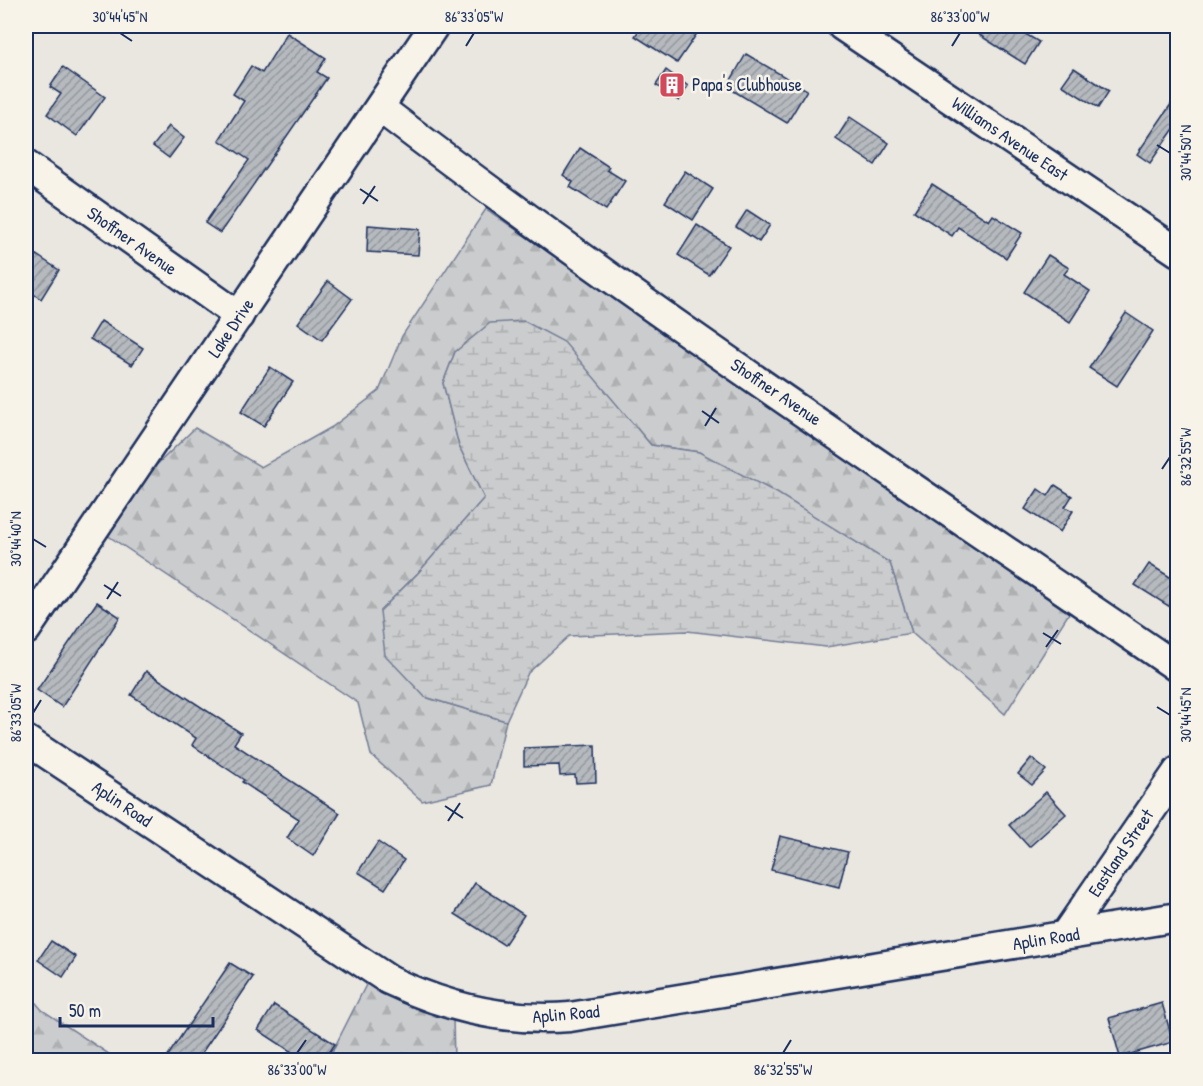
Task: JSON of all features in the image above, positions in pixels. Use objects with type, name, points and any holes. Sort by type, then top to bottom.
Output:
[{"type":"street","name":"Lake Drive","points":[[26,630],[434,26]]},
{"type":"street","name":"Williams Avenue East","points":[[842,26],[1178,252]]},
{"type":"street","name":"Shoffner Avenue","points":[[380,108],[484,188],[631,293],[1178,668]]},
{"type":"street","name":"Shoffner Avenue","points":[[26,165],[239,316]]},
{"type":"street","name":"Aplin Road","points":[[26,740],[389,980],[422,997],[465,1010],[528,1018],[570,1017],[1178,917]]},
{"type":"street","name":"Eastland Street","points":[[1065,935],[1178,771]]},
{"type":"green space","points":[[486,209],[1071,610],[1005,714],[912,633],[890,563],[699,452],[651,445],[612,400],[455,352],[443,383],[459,446],[484,498],[418,573],[380,611],[425,697],[506,721],[491,785],[422,801],[371,755],[358,703],[107,535],[140,481],[195,428],[261,467],[332,427],[379,391],[402,336]]},
{"type":"green space","points":[[524,321],[564,342],[651,445],[699,452],[777,493],[890,563],[912,633],[826,647],[687,631],[569,636],[528,673],[506,721],[425,697],[385,655],[380,611],[418,573],[484,498],[459,446],[443,383],[455,352],[490,323]]},
{"type":"green space","points":[[368,981],[453,1018],[454,1060],[328,1060]]},
{"type":"green space","points":[[26,991],[42,1010],[118,1060],[26,1060]]},
{"type":"building","points":[[642,26],[702,26],[677,63],[635,36]]},
{"type":"building","points":[[965,26],[1012,26],[1039,42],[1025,64]]},
{"type":"building","points":[[287,33],[326,58],[317,72],[327,78],[220,233],[205,223],[249,160],[219,140],[244,101],[233,94],[251,66],[262,73]]},
{"type":"building","points":[[746,54],[807,90],[787,123],[727,87]]},
{"type":"building","points":[[63,67],[105,97],[77,136],[47,114],[61,94],[50,87]]},
{"type":"building","points":[[1074,68],[1109,91],[1098,108],[1062,85]]},
{"type":"building","name":"Papa's Clubhouse","points":[[666,70],[688,86],[679,101],[656,85]]},
{"type":"building","points":[[1178,94],[1178,123],[1150,163],[1137,154]]},
{"type":"building","points":[[850,117],[889,143],[875,165],[836,139]]},
{"type":"building","points":[[169,126],[184,138],[169,158],[153,146]]},
{"type":"building","points":[[580,148],[609,167],[607,170],[625,181],[606,210],[570,187],[573,182],[563,175]]},
{"type":"building","points":[[685,171],[713,189],[693,220],[665,202]]},
{"type":"building","points":[[932,184],[989,221],[993,215],[1022,233],[1006,258],[958,227],[952,236],[914,211]]},
{"type":"building","points":[[747,210],[770,225],[759,242],[736,227]]},
{"type":"building","points":[[368,225],[420,229],[418,255],[367,252]]},
{"type":"building","points":[[697,225],[729,246],[709,275],[678,255]]},
{"type":"building","points":[[26,248],[59,270],[41,299],[26,289]]},
{"type":"building","points":[[1048,255],[1069,268],[1064,274],[1090,291],[1070,322],[1024,292]]},
{"type":"building","points":[[328,281],[352,299],[322,340],[298,323]]},
{"type":"building","points":[[1126,313],[1153,331],[1117,386],[1089,368]]},
{"type":"building","points":[[101,321],[143,348],[132,365],[90,339]]},
{"type":"building","points":[[270,367],[293,382],[264,426],[241,412]]},
{"type":"building","points":[[1055,485],[1072,496],[1065,507],[1073,511],[1060,532],[1025,509],[1038,489],[1048,496]]},
{"type":"building","points":[[1149,564],[1178,582],[1178,612],[1135,585]]},
{"type":"building","points":[[97,602],[120,617],[62,707],[37,690]]},
{"type":"building","points":[[146,671],[241,733],[234,744],[340,813],[313,856],[287,838],[299,819],[242,782],[244,780],[192,745],[196,738],[131,695]]},
{"type":"building","points":[[595,745],[596,782],[576,783],[575,775],[560,776],[559,765],[524,766],[524,748]]},
{"type":"building","points":[[1031,758],[1046,770],[1032,785],[1018,774]]},
{"type":"building","points":[[1046,792],[1066,814],[1029,847],[1009,825]]},
{"type":"building","points":[[780,836],[848,852],[839,887],[771,870]]},
{"type":"building","points":[[378,842],[404,860],[385,889],[358,872]]},
{"type":"building","points":[[475,883],[524,915],[504,945],[455,914]]},
{"type":"building","points":[[51,941],[76,957],[63,977],[38,960]]},
{"type":"building","points":[[230,963],[253,977],[197,1060],[165,1060]]},
{"type":"building","points":[[1162,1003],[1173,1042],[1120,1057],[1109,1018]]},
{"type":"building","points":[[274,1005],[335,1044],[324,1060],[304,1060],[258,1030]]},
{"type":"place","name":"Papa's Clubhouse","points":[[672,85]]}]
